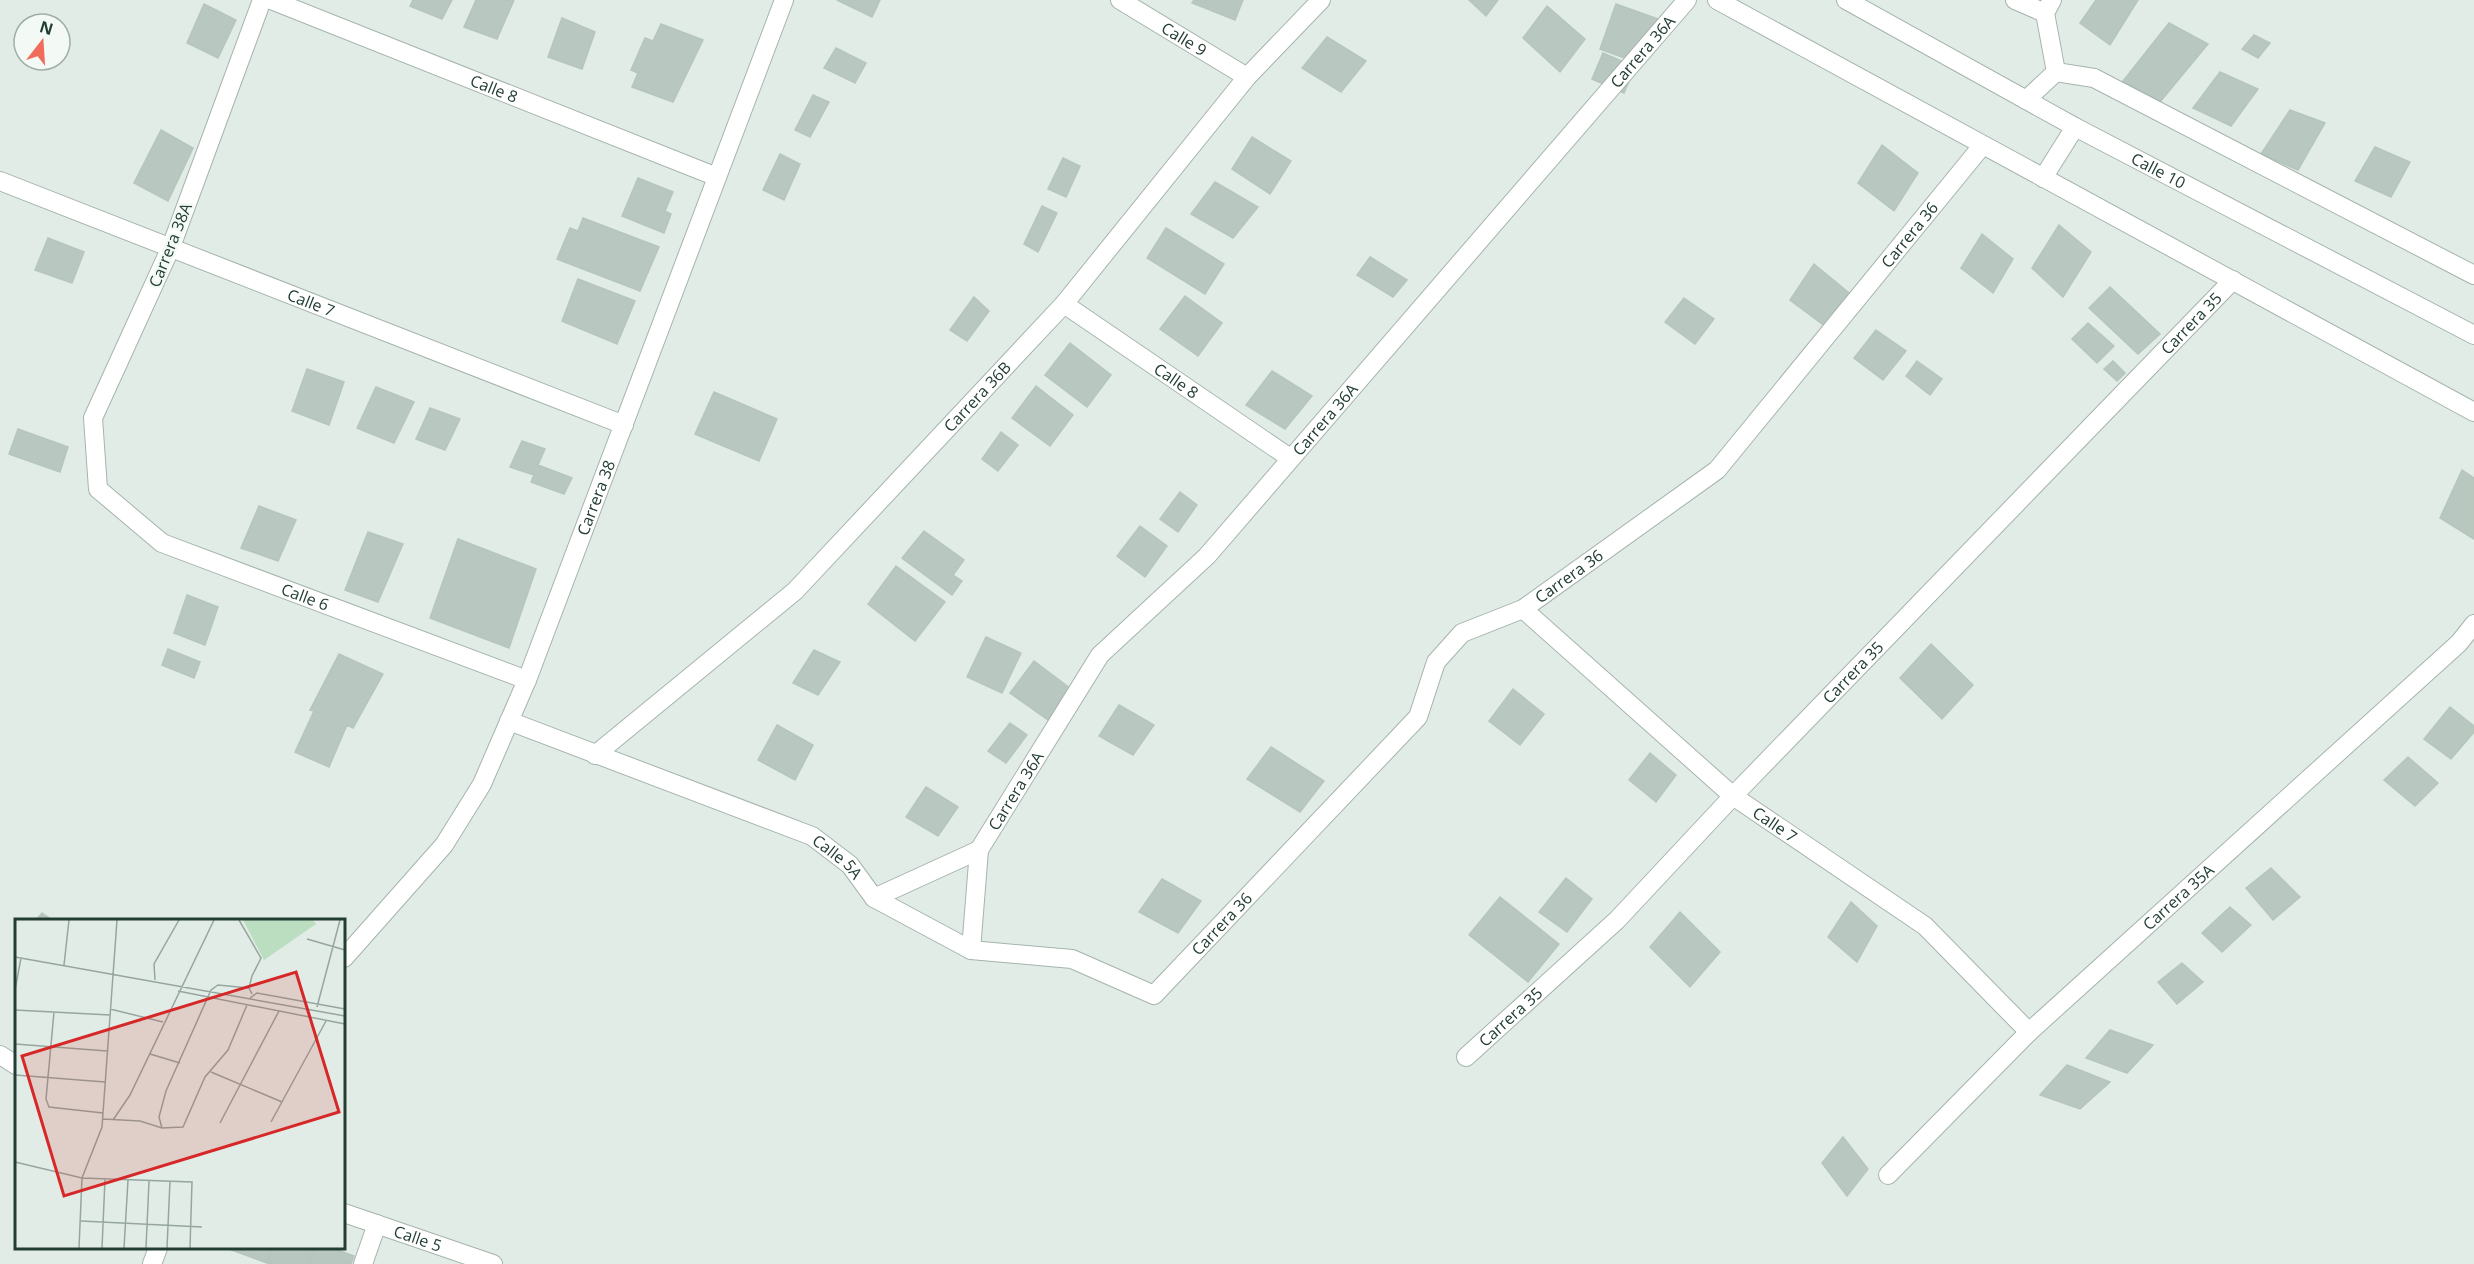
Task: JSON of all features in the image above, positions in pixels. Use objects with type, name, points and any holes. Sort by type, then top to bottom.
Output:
[{"type":"street","name":"Carrera 38A","points":[[98,489],[93,418],[171,247],[261,0]]},
{"type":"street","name":"Calle 8","points":[[271,0],[717,177]]},
{"type":"street","name":"Carrera 38","points":[[345,957],[444,845],[482,784],[527,680],[784,0]]},
{"type":"street","name":"Calle 9","points":[[1120,0],[1248,77]]},
{"type":"street","name":"Carrera 36B","points":[[595,756],[795,591],[1064,304],[1248,77],[1321,0]]},
{"type":"street","name":"Carrera 36A","points":[[971,950],[979,850],[1100,655],[1207,556],[1687,0]]},
{"type":"street","points":[[1717,0],[2474,412]]},
{"type":"street","name":"Calle 10","points":[[1846,0],[2075,128],[2474,335]]},
{"type":"street","points":[[2015,0],[2048,6],[2056,72]]},
{"type":"street","points":[[2026,100],[2056,72]]},
{"type":"street","points":[[2056,72],[2094,78],[2474,275]]},
{"type":"street","points":[[2043,178],[2075,128]]},
{"type":"street","name":"Carrera 36","points":[[1154,995],[1418,717],[1436,662],[1462,633],[1523,609],[1717,470],[1982,146]]},
{"type":"street","name":"Calle 7","points":[[0,181],[624,425]]},
{"type":"street","name":"Carrera 35","points":[[1466,1057],[1617,920],[1733,796],[2233,280]]},
{"type":"street","name":"Calle 8","points":[[1064,304],[1290,458]]},
{"type":"street","name":"Calle 6","points":[[98,489],[162,543],[527,680]]},
{"type":"street","name":"Calle 7","points":[[1523,609],[1733,796],[1925,926],[2029,1032]]},
{"type":"street","name":"Carrera 35A","points":[[1888,1174],[2029,1032],[2460,643],[2474,624]]},
{"type":"street","name":"Calle 5A","points":[[509,721],[595,756],[812,836],[850,865],[874,898],[971,950],[1072,958],[1154,995]]},
{"type":"street","points":[[874,898],[979,850]]},
{"type":"street","points":[[0,1055],[15,1064]]},
{"type":"street","name":"Calle 5","points":[[345,1213],[493,1264]]},
{"type":"street","points":[[363,1264],[376,1224]]},
{"type":"street","points":[[152,1264],[158,1249]]},
{"type":"building","points":[[413,0],[452,0],[442,19],[410,6]]},
{"type":"building","points":[[476,0],[514,0],[497,39],[464,27]]},
{"type":"building","points":[[837,0],[880,0],[872,17]]},
{"type":"building","points":[[1194,0],[1243,0],[1235,20],[1192,3]]},
{"type":"building","points":[[1469,0],[1498,0],[1486,16]]},
{"type":"building","points":[[2096,0],[2138,0],[2110,45],[2080,23]]},
{"type":"building","points":[[204,4],[236,20],[218,58],[187,43]]},
{"type":"building","points":[[1616,4],[1658,19],[1641,64],[1600,49]]},
{"type":"building","points":[[1547,6],[1585,39],[1560,72],[1523,38]]},
{"type":"building","points":[[562,18],[595,32],[582,69],[548,57]]},
{"type":"building","points":[[2169,23],[2208,44],[2160,102],[2123,81]]},
{"type":"building","points":[[661,24],[703,40],[673,102],[632,87],[638,73],[631,70],[645,38],[653,41]]},
{"type":"building","points":[[2254,35],[2270,43],[2258,58],[2242,49]]},
{"type":"building","points":[[1327,37],[1366,61],[1341,92],[1302,68]]},
{"type":"building","points":[[836,48],[866,63],[855,83],[824,68]]},
{"type":"building","points":[[1603,53],[1635,67],[1624,93],[1592,79]]},
{"type":"building","points":[[2220,72],[2258,89],[2231,126],[2193,108]]},
{"type":"building","points":[[813,95],[829,102],[810,137],[795,130]]},
{"type":"building","points":[[2290,110],[2325,123],[2298,170],[2261,154]]},
{"type":"building","points":[[161,130],[193,148],[168,201],[134,183]]},
{"type":"building","points":[[1252,137],[1291,161],[1270,194],[1232,169]]},
{"type":"building","points":[[1882,145],[1918,173],[1894,211],[1858,183]]},
{"type":"building","points":[[2375,147],[2410,162],[2391,197],[2355,181]]},
{"type":"building","points":[[780,154],[800,164],[784,200],[763,190]]},
{"type":"building","points":[[1063,158],[1080,166],[1066,197],[1048,189]]},
{"type":"building","points":[[638,178],[673,192],[665,211],[671,214],[664,233],[622,216]]},
{"type":"building","points":[[1215,182],[1258,207],[1233,238],[1191,214]]},
{"type":"building","points":[[1042,206],[1057,213],[1038,252],[1024,244]]},
{"type":"building","points":[[583,218],[659,247],[640,291],[557,259],[570,228],[578,231]]},
{"type":"building","points":[[2059,225],[2091,252],[2063,297],[2032,268]]},
{"type":"building","points":[[1166,228],[1224,264],[1205,294],[1147,258]]},
{"type":"building","points":[[1982,234],[2013,259],[1993,293],[1961,268]]},
{"type":"building","points":[[48,238],[84,252],[72,283],[35,270]]},
{"type":"building","points":[[1370,257],[1407,280],[1393,297],[1357,275]]},
{"type":"building","points":[[1814,264],[1849,293],[1826,327],[1790,300]]},
{"type":"building","points":[[578,279],[635,301],[617,344],[562,321]]},
{"type":"building","points":[[2110,287],[2160,334],[2138,354],[2089,308]]},
{"type":"building","points":[[1185,296],[1222,323],[1198,356],[1160,329]]},
{"type":"building","points":[[974,297],[989,311],[967,341],[950,330]]},
{"type":"building","points":[[1684,298],[1714,319],[1695,344],[1665,322]]},
{"type":"building","points":[[2088,323],[2114,346],[2097,363],[2072,339]]},
{"type":"building","points":[[1876,330],[1906,351],[1883,380],[1854,358]]},
{"type":"building","points":[[1070,343],[1111,375],[1087,407],[1045,375]]},
{"type":"building","points":[[1917,361],[1942,379],[1930,395],[1906,376]]},
{"type":"building","points":[[2113,361],[2125,373],[2117,381],[2104,369]]},
{"type":"building","points":[[307,369],[344,382],[329,425],[292,411]]},
{"type":"building","points":[[1272,371],[1312,396],[1285,429],[1246,405]]},
{"type":"building","points":[[1036,386],[1073,415],[1050,446],[1012,418]]},
{"type":"building","points":[[376,387],[414,402],[394,443],[357,428]]},
{"type":"building","points":[[714,392],[777,419],[759,461],[695,434]]},
{"type":"building","points":[[430,408],[460,419],[445,450],[416,439]]},
{"type":"building","points":[[18,429],[68,447],[60,472],[9,454]]},
{"type":"building","points":[[1001,432],[1018,445],[998,471],[982,459]]},
{"type":"building","points":[[522,441],[545,449],[538,465],[572,478],[564,494],[531,482],[534,475],[510,467]]},
{"type":"building","points":[[2462,470],[2474,478],[2474,539],[2440,518]]},
{"type":"building","points":[[1180,492],[1197,505],[1178,532],[1160,519]]},
{"type":"building","points":[[259,506],[296,520],[278,561],[241,548]]},
{"type":"building","points":[[1140,526],[1167,546],[1145,577],[1117,556]]},
{"type":"building","points":[[924,531],[964,560],[953,575],[962,581],[952,595],[902,558]]},
{"type":"building","points":[[368,532],[403,544],[378,602],[345,590]]},
{"type":"building","points":[[458,539],[536,569],[509,648],[430,618]]},
{"type":"building","points":[[896,566],[945,602],[915,641],[868,604]]},
{"type":"building","points":[[187,595],[218,607],[205,645],[174,633]]},
{"type":"building","points":[[986,637],[1021,653],[1002,693],[967,677]]},
{"type":"building","points":[[1931,644],[1973,685],[1942,719],[1900,678]]},
{"type":"building","points":[[168,649],[200,662],[194,678],[162,665]]},
{"type":"building","points":[[814,650],[840,662],[818,695],[793,683]]},
{"type":"building","points":[[339,654],[383,674],[353,728],[347,725],[329,767],[295,752],[314,711],[310,710]]},
{"type":"building","points":[[1034,661],[1071,689],[1048,720],[1010,693]]},
{"type":"building","points":[[1513,689],[1544,714],[1520,745],[1489,721]]},
{"type":"building","points":[[1119,705],[1154,725],[1133,755],[1099,736]]},
{"type":"building","points":[[2450,707],[2474,726],[2474,732],[2451,759],[2424,739]]},
{"type":"building","points":[[1010,723],[1027,735],[1006,763],[988,751]]},
{"type":"building","points":[[777,725],[813,745],[795,780],[758,760]]},
{"type":"building","points":[[1271,747],[1324,781],[1300,812],[1247,779]]},
{"type":"building","points":[[1650,753],[1676,775],[1656,802],[1629,780]]},
{"type":"building","points":[[2408,757],[2438,783],[2415,806],[2384,780]]},
{"type":"building","points":[[926,787],[958,807],[938,836],[906,817]]},
{"type":"building","points":[[2271,868],[2300,897],[2273,920],[2246,888]]},
{"type":"building","points":[[1566,878],[1592,899],[1567,932],[1539,912]]},
{"type":"building","points":[[1162,879],[1201,901],[1178,933],[1139,912]]},
{"type":"building","points":[[1500,897],[1559,944],[1528,982],[1469,935]]},
{"type":"building","points":[[1851,902],[1877,926],[1857,962],[1828,937]]},
{"type":"building","points":[[2230,907],[2251,925],[2222,952],[2202,933]]},
{"type":"building","points":[[1680,912],[1720,952],[1690,987],[1650,947]]},
{"type":"building","points":[[42,913],[51,919],[37,919]]},
{"type":"building","points":[[2182,963],[2203,982],[2177,1004],[2158,982]]},
{"type":"building","points":[[2110,1030],[2153,1045],[2127,1073],[2086,1058]]},
{"type":"building","points":[[2067,1065],[2110,1082],[2080,1109],[2040,1095]]},
{"type":"building","points":[[1843,1137],[1868,1169],[1847,1196],[1822,1163]]},
{"type":"building","points":[[229,1249],[272,1249],[267,1263]]},
{"type":"building","points":[[272,1249],[314,1249],[309,1264],[267,1263]]},
{"type":"building","points":[[314,1249],[335,1249],[354,1256],[351,1264],[309,1264]]}]
